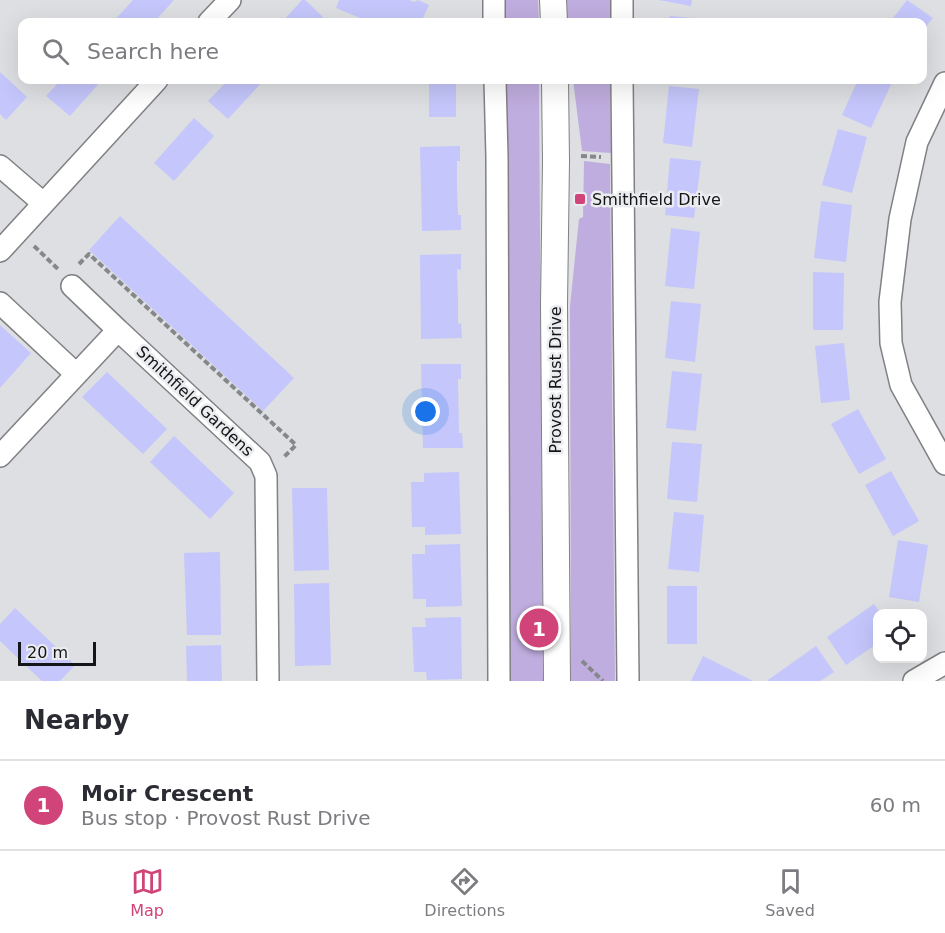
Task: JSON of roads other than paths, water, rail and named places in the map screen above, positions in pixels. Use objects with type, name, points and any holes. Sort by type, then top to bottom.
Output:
[{"type":"street","points":[[213,18],[230,0]]},
{"type":"street","points":[[494,0],[494,18]]},
{"type":"street","points":[[553,0],[554,18]]},
{"type":"street","points":[[622,0],[622,18]]},
{"type":"street","points":[[0,251],[153,84]]},
{"type":"street","points":[[495,84],[499,681]]},
{"type":"street","name":"Provost Rust Drive","points":[[555,84],[557,681]]},
{"type":"street","points":[[622,84],[628,681]]},
{"type":"street","points":[[945,84],[917,142],[900,219],[890,302],[891,344],[902,386],[945,464]]},
{"type":"street","points":[[0,166],[43,204]]},
{"type":"street","name":"Smithfield Gardens","points":[[69,282],[261,462],[266,476],[268,681]]},
{"type":"street","points":[[0,303],[76,374]]},
{"type":"street","points":[[0,456],[118,330]]},
{"type":"street","points":[[914,681],[945,663]]},
{"type":"place","name":"Smithfield Drive","points":[[580,199]]},
{"type":"place","name":"Moir Crescent","points":[[539,628]]}]
